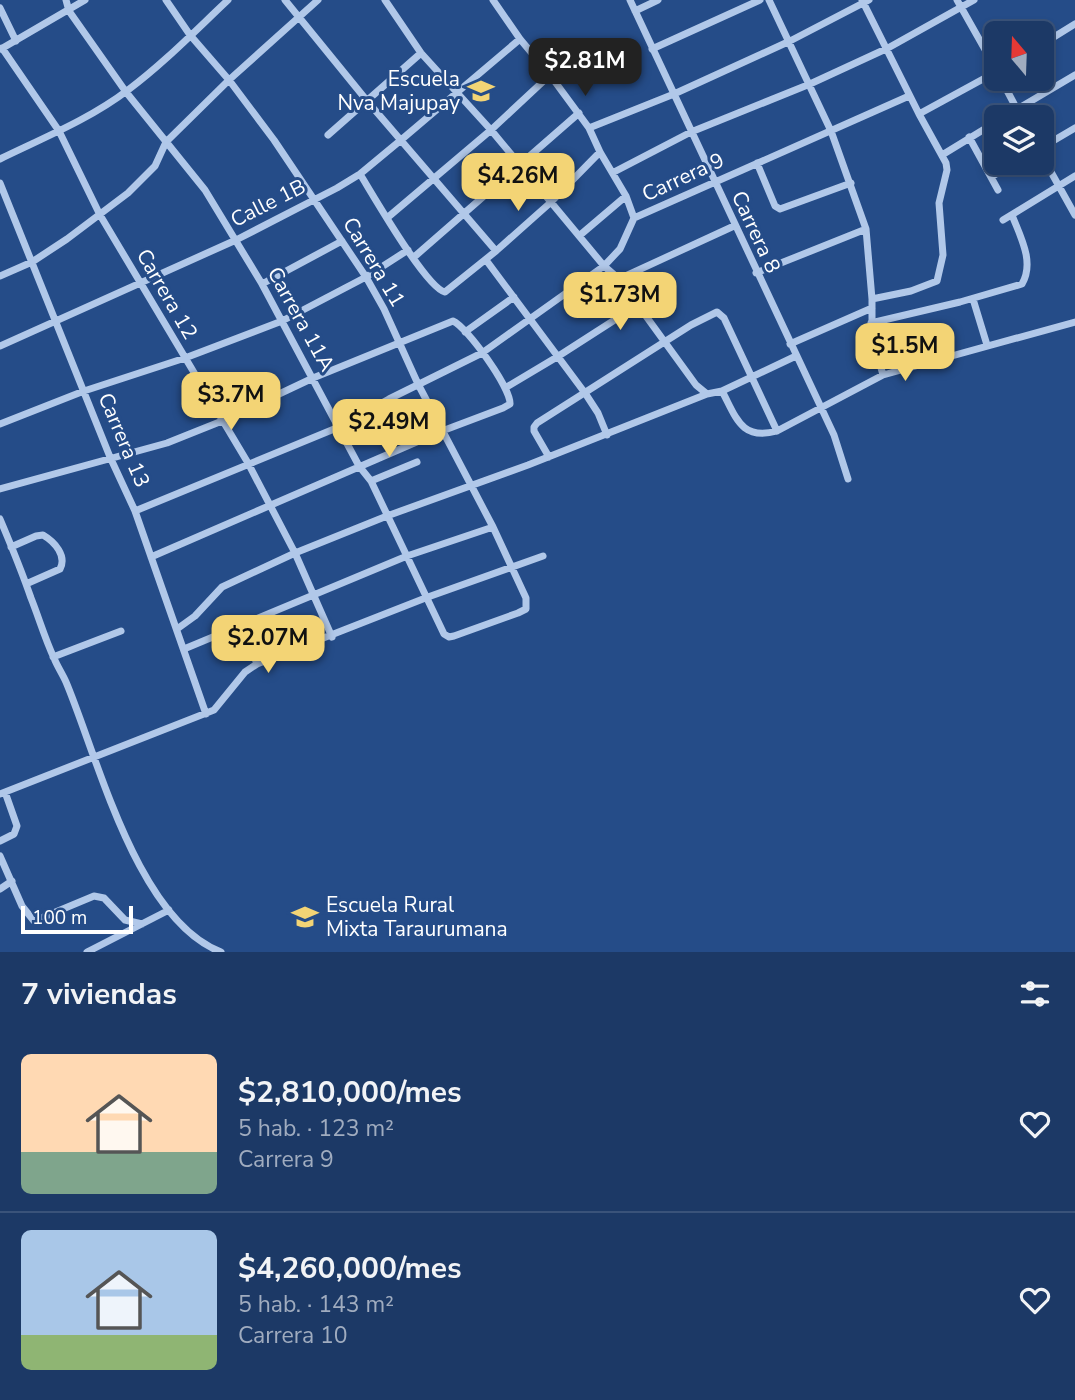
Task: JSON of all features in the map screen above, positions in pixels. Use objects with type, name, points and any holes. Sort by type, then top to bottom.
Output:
[{"type":"street","name":"Carrera 11A","points":[[66,0],[69,11],[127,92],[205,190],[236,240],[359,466],[371,481],[444,634],[449,637],[506,618],[526,608],[528,603],[512,567]]},
{"type":"street","points":[[1,48],[85,0]]},
{"type":"street","name":"Carrera 11","points":[[166,0],[190,35],[274,139],[366,277],[512,567]]},
{"type":"street","points":[[0,159],[92,114],[127,92],[160,65],[228,0]]},
{"type":"street","points":[[285,0],[368,102],[496,251]]},
{"type":"street","points":[[0,276],[32,262],[100,215],[150,172],[166,142],[229,80],[318,0]]},
{"type":"street","points":[[385,0],[421,53],[491,130],[604,265],[620,279],[696,385],[707,394]]},
{"type":"street","name":"Carrera 9","points":[[493,0],[589,128],[600,152],[614,172],[634,218],[909,96]]},
{"type":"street","name":"Carrera 8","points":[[630,0],[713,182],[834,435],[848,480]]},
{"type":"street","points":[[635,11],[658,0]]},
{"type":"street","points":[[652,49],[760,0]]},
{"type":"street","points":[[769,0],[831,131],[866,229],[873,343],[883,375]]},
{"type":"street","points":[[614,172],[691,132],[810,84],[888,48],[959,4],[974,0]]},
{"type":"street","points":[[589,128],[674,94],[790,41],[865,1],[947,170],[939,203],[943,255],[940,275],[937,281],[872,304],[790,344]]},
{"type":"street","points":[[959,4],[984,49]]},
{"type":"street","points":[[0,8],[16,41]]},
{"type":"street","points":[[1054,37],[1075,24]]},
{"type":"street","name":"Calle 1B","points":[[0,346],[236,240],[360,174],[520,39]]},
{"type":"street","name":"Carrera 12","points":[[1,48],[59,131],[100,215],[248,463],[295,553],[331,637]]},
{"type":"street","points":[[328,135],[421,53]]},
{"type":"street","points":[[387,218],[434,180],[551,75]]},
{"type":"street","points":[[1032,105],[1075,75]]},
{"type":"street","points":[[919,114],[984,78]]},
{"type":"street","points":[[413,258],[463,213],[522,166],[579,113]]},
{"type":"street","points":[[1054,140],[1075,128]]},
{"type":"street","points":[[942,155],[984,129]]},
{"type":"street","points":[[969,137],[998,190]]},
{"type":"street","points":[[360,174],[413,258],[441,292],[451,289],[486,260],[550,203],[600,152]]},
{"type":"street","points":[[757,163],[775,206],[780,209],[850,183]]},
{"type":"street","points":[[990,177],[994,175]]},
{"type":"street","points":[[1053,175],[1075,215]]},
{"type":"street","points":[[1003,220],[1075,176]]},
{"type":"street","name":"Carrera 13","points":[[0,183],[110,457],[135,511],[206,714]]},
{"type":"street","points":[[579,236],[626,196]]},
{"type":"street","points":[[872,323],[1013,289],[1023,284],[1027,261],[1012,215]]},
{"type":"street","points":[[135,511],[339,427],[482,353],[604,265],[620,249],[634,218]]},
{"type":"street","points":[[620,279],[734,226]]},
{"type":"street","points":[[756,273],[866,229]]},
{"type":"street","points":[[262,284],[342,241]]},
{"type":"street","points":[[0,424],[84,391],[184,358],[282,321],[366,277],[408,250]]},
{"type":"street","points":[[486,260],[585,393],[598,413],[607,435]]},
{"type":"street","points":[[505,388],[669,285]]},
{"type":"street","points":[[465,332],[514,297]]},
{"type":"street","points":[[973,299],[986,345]]},
{"type":"street","points":[[549,457],[534,431],[535,425],[666,341],[717,312],[722,315],[777,431]]},
{"type":"street","points":[[0,489],[167,443],[222,421],[313,378],[455,321],[482,353],[511,398],[509,405],[359,466],[152,557]]},
{"type":"street","points":[[722,390],[743,428],[764,435],[777,431],[883,375],[1075,322]]},
{"type":"street","points":[[177,629],[195,616],[222,587],[295,553],[753,378],[796,356]]},
{"type":"street","points":[[371,481],[417,463]]},
{"type":"street","points":[[0,519],[53,657],[66,682],[129,843],[145,875],[169,910],[202,942],[221,952]]},
{"type":"street","points":[[184,649],[407,556],[493,527]]},
{"type":"street","points":[[11,547],[43,535],[62,557],[63,565],[60,569],[26,584]]},
{"type":"street","points":[[0,841],[14,834],[17,825],[2,793],[206,714],[219,706],[245,672],[257,664],[428,597],[543,556]]},
{"type":"street","points":[[53,657],[121,631]]},
{"type":"street","points":[[257,664],[251,648],[276,636],[288,637],[295,650]]},
{"type":"street","points":[[0,856],[22,906],[34,921],[94,896],[104,898],[125,920],[142,924]]},
{"type":"street","points":[[0,889],[12,881]]},
{"type":"street","points":[[88,952],[169,910]]},
{"type":"place","name":"Escuela Nva Majupay","points":[[481,91]]},
{"type":"place","name":"Escuela Rural Mixta Taraurumana","points":[[305,917]]}]
